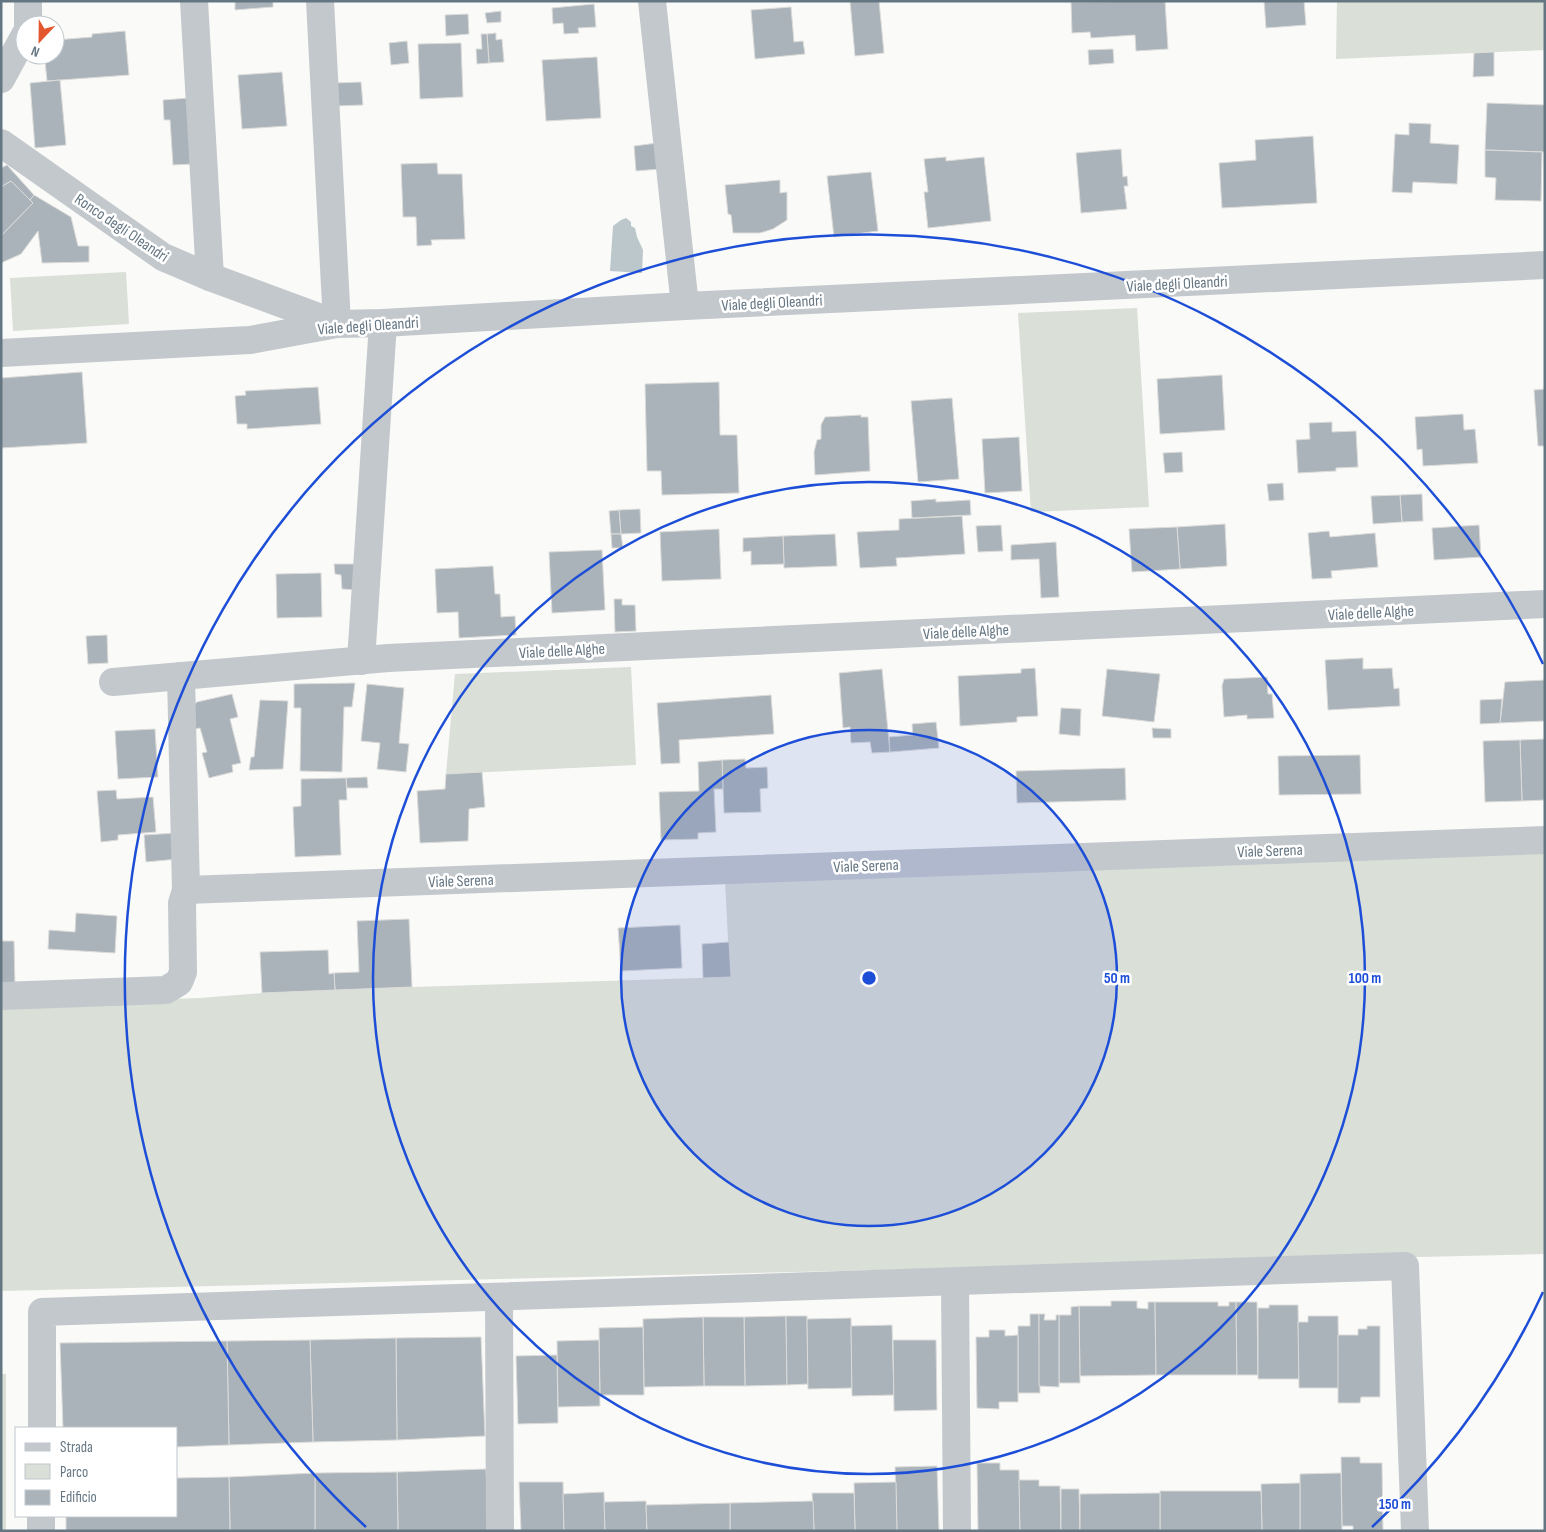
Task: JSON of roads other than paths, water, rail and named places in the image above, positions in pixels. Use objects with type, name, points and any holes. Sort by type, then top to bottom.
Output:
[{"type":"street","points":[[28,1],[28,15]]},
{"type":"street","points":[[194,1],[210,278]]},
{"type":"street","points":[[320,1],[337,324]]},
{"type":"street","points":[[652,1],[685,306]]},
{"type":"street","points":[[1,79],[15,53]]},
{"type":"street","name":"Ronco degli Oleandri","points":[[1,143],[163,257],[210,278],[337,324]]},
{"type":"street","name":"Viale degli Oleandri","points":[[1,353],[250,340],[337,324],[1545,265]]},
{"type":"street","points":[[374,660],[383,323]]},
{"type":"street","name":"Viale delle Alghe","points":[[113,682],[374,660],[1545,604]]},
{"type":"street","points":[[1,996],[166,990],[179,982],[183,972],[182,903],[186,890],[181,676]]},
{"type":"street","name":"Viale Serena","points":[[186,890],[1545,840]]},
{"type":"street","points":[[42,1427],[42,1312],[1405,1266],[1415,1531]]},
{"type":"street","points":[[955,1282],[957,1531]]},
{"type":"street","points":[[499,1297],[500,1531]]},
{"type":"street","points":[[41,1517],[41,1531]]}]
